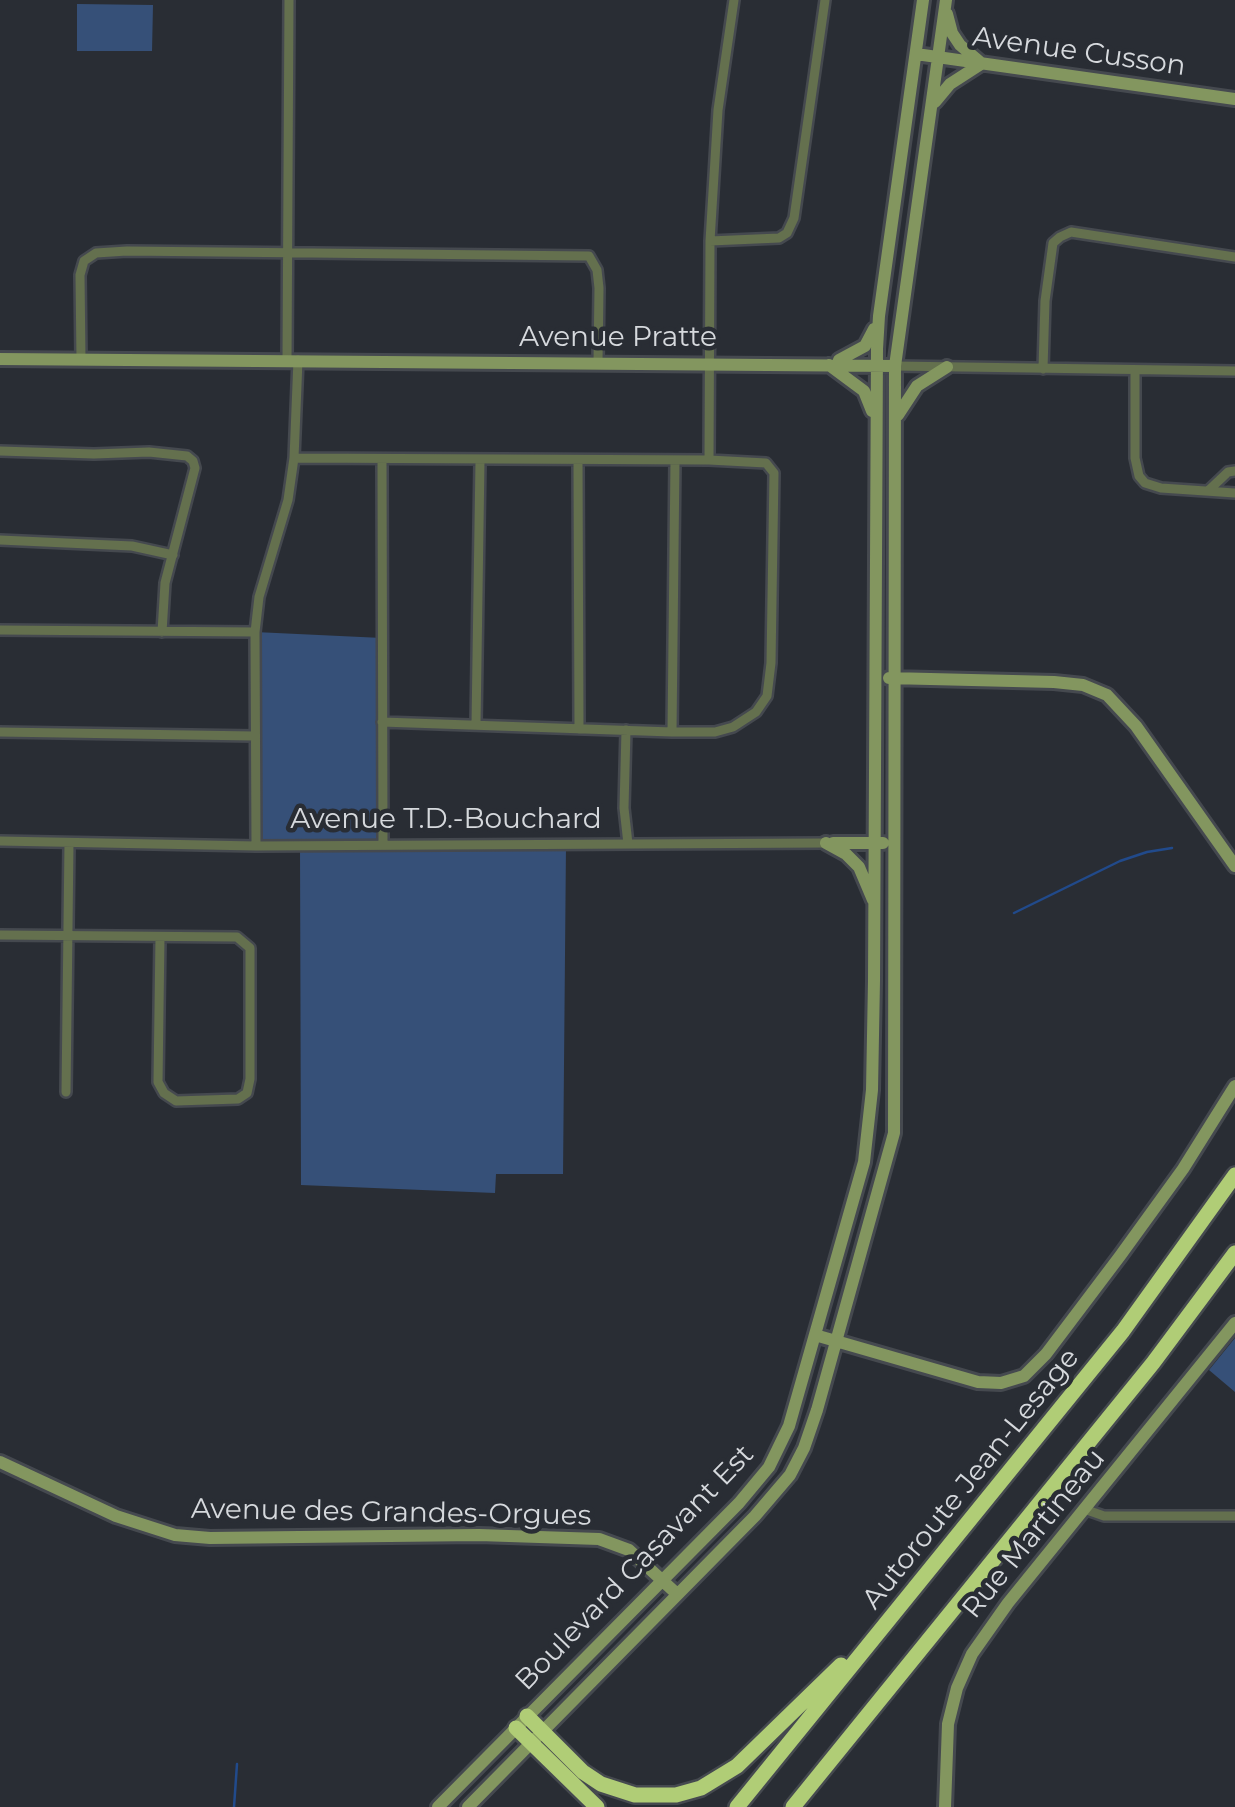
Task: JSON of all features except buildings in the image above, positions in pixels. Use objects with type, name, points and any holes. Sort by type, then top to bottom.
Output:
[{"type":"highway","name":"Autoroute Jean-Lesage","points":[[737,1807],[1139,1310],[1235,1176]]},
{"type":"highway","points":[[793,1807],[1134,1386],[1235,1254]]},
{"type":"highway","points":[[537,1737],[613,1790],[649,1797],[696,1790],[749,1756],[897,1610]]},
{"type":"highway","points":[[522,1722],[597,1807]]},
{"type":"street","points":[[256,846],[255,632],[260,597],[288,500],[294,458],[289,0]]},
{"type":"street","points":[[709,460],[710,241],[718,110],[734,0]]},
{"type":"street","points":[[710,241],[780,238],[794,218],[825,0]]},
{"type":"street","name":"Boulevard Casavant Est","points":[[438,1807],[754,1487],[774,1460],[789,1426],[864,1162],[872,1090],[875,905],[876,365],[879,316],[924,0]]},
{"type":"street","points":[[932,108],[950,84],[982,64],[952,33],[946,4]]},
{"type":"street","name":"Boulevard Casavant Est","points":[[468,1807],[790,1475],[807,1441],[894,1133],[895,366],[946,4]]},
{"type":"street","name":"Avenue Cusson","points":[[916,54],[1235,99]]},
{"type":"street","points":[[1043,369],[1045,301],[1053,243],[1060,237],[1071,232],[1235,257]]},
{"type":"street","points":[[82,359],[80,275],[84,261],[96,253],[127,251],[588,256],[597,270],[600,288],[598,362]]},
{"type":"street","points":[[827,364],[865,346],[879,316]]},
{"type":"street","name":"Avenue Pratte","points":[[0,360],[827,364],[1235,371]]},
{"type":"street","points":[[827,364],[864,391],[875,418]]},
{"type":"street","points":[[897,417],[917,386],[947,367]]},
{"type":"street","points":[[1135,370],[1136,458],[1145,483],[1162,488],[1235,493]]},
{"type":"street","points":[[0,451],[188,456],[196,468],[165,583],[162,632]]},
{"type":"street","points":[[294,458],[709,460],[766,463],[774,472],[772,663],[767,696],[756,712],[733,727],[715,732],[672,732],[382,722]]},
{"type":"street","points":[[382,460],[383,845]]},
{"type":"street","points":[[672,732],[674,460]]},
{"type":"street","points":[[476,724],[480,461]]},
{"type":"street","points":[[578,461],[579,728]]},
{"type":"street","points":[[1209,490],[1235,470]]},
{"type":"street","points":[[0,540],[132,546],[172,555]]},
{"type":"street","points":[[0,630],[255,632]]},
{"type":"street","points":[[876,678],[1054,682],[1083,685],[1107,696],[1136,726],[1235,866]]},
{"type":"street","points":[[626,730],[624,808],[628,844]]},
{"type":"street","points":[[0,732],[254,736]]},
{"type":"street","name":"Avenue T.D.-Bouchard","points":[[0,842],[256,846],[893,843]]},
{"type":"street","points":[[66,1092],[69,842]]},
{"type":"street","points":[[826,843],[859,867],[875,905]]},
{"type":"street","points":[[0,935],[68,935],[160,936],[237,937],[250,948],[250,1079],[247,1092],[238,1099],[176,1100],[164,1093],[158,1082],[160,936]]},
{"type":"street","points":[[814,1335],[984,1384],[1024,1376],[1046,1354],[1145,1222],[1235,1086]]},
{"type":"street","name":"Rue Martineau","points":[[945,1807],[948,1724],[965,1668],[997,1618],[1235,1322]]},
{"type":"street","name":"Avenue des Grandes-Orgues","points":[[0,1462],[116,1516],[175,1535],[479,1535],[611,1541],[630,1550],[677,1594]]},
{"type":"street","points":[[1084,1510],[1104,1516],[1235,1516]]},
{"type":"shaded area","points":[[77,4],[153,5],[152,51],[77,51]]},
{"type":"shaded area","points":[[255,632],[382,638],[383,845],[566,844],[563,1174],[496,1174],[495,1193],[301,1185],[300,846],[256,846]]},
{"type":"shaded area","points":[[1235,1338],[1235,1392],[1209,1370]]},
{"type":"waterway","points":[[1014,913],[1120,861],[1172,848]]},
{"type":"waterway","points":[[234,1807],[237,1764]]}]
